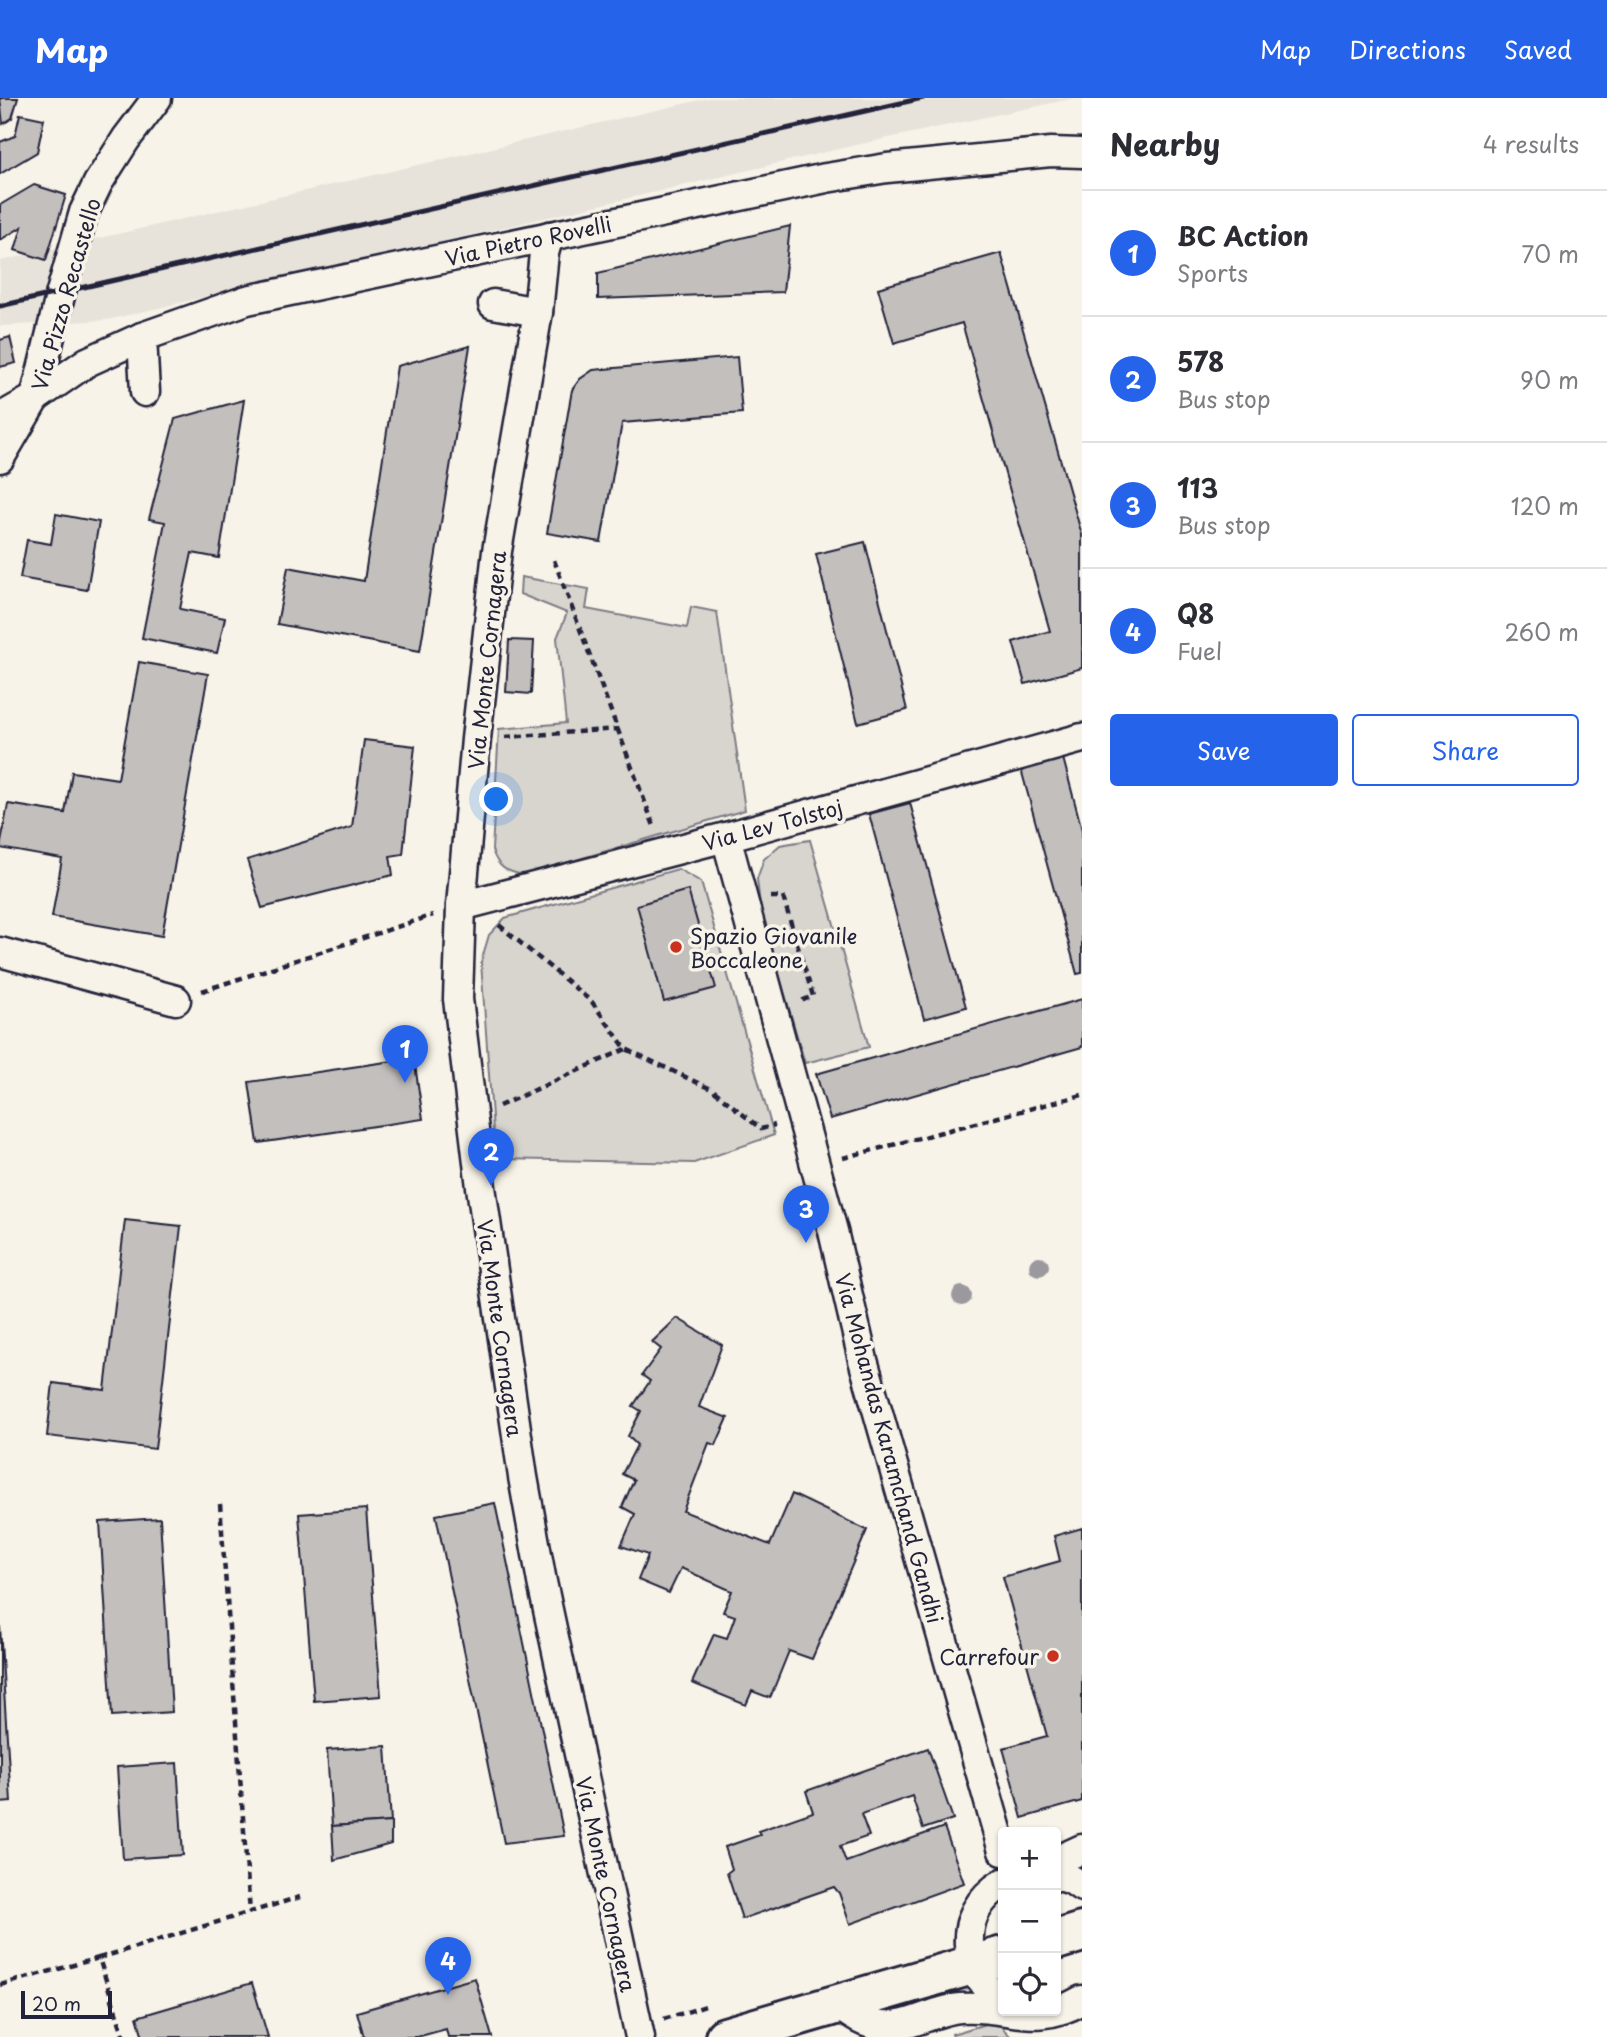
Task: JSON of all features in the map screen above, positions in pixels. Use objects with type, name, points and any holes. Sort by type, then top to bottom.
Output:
[{"type":"main road","points":[[1061,1939],[1082,1933]]},
{"type":"main road","points":[[725,2037],[988,1961]]},
{"type":"street","name":"Via Pizzo Recastello","points":[[0,458],[35,398],[61,292],[85,212],[98,183],[157,98]]},
{"type":"street","name":"Via Pietro Rovelli","points":[[0,418],[35,398],[87,362],[142,337],[247,300],[813,181],[887,168],[1051,152],[1082,153]]},
{"type":"street","name":"Via Monte Cornagera","points":[[549,236],[544,253],[538,312],[497,551],[461,906],[458,999],[508,1385],[541,1581],[640,2037]]},
{"type":"street","points":[[493,304],[538,312]]},
{"type":"street","points":[[142,337],[145,393]]},
{"type":"street","name":"Via Lev Tolstoj","points":[[461,906],[726,837],[1082,738]]},
{"type":"street","name":"Via Mohandas Karamchand Gandhi","points":[[726,837],[833,1231],[863,1360],[998,1833]]},
{"type":"street","points":[[0,952],[176,1000]]},
{"type":"street","points":[[1061,1859],[1082,1849]]},
{"type":"street","points":[[1061,1877],[1082,1887]]},
{"type":"street","points":[[998,1888],[984,1900],[975,1914],[969,1947],[988,1961],[984,1987],[998,1997]]},
{"type":"street","points":[[1061,2010],[1082,2000]]},
{"type":"street","points":[[838,2005],[863,2022],[884,2026],[960,2008],[998,2009]]},
{"type":"path","points":[[554,560],[664,853]]},
{"type":"path","points":[[476,739],[619,729]]},
{"type":"path","points":[[176,1000],[461,906]]},
{"type":"path","points":[[493,920],[592,1002],[626,1049],[713,1090],[761,1129],[802,1118]]},
{"type":"path","points":[[472,1118],[626,1049]]},
{"type":"path","points":[[815,1165],[1082,1095]]},
{"type":"path","points":[[220,1504],[250,1913]]},
{"type":"path","points":[[0,1985],[300,1897]]},
{"type":"path","points":[[99,1958],[124,2037]]},
{"type":"shaded area","points":[[709,98],[1075,98],[856,145],[107,320],[0,326],[0,261]]},
{"type":"shaded area","points":[[521,577],[589,589],[586,609],[687,628],[691,607],[717,612],[745,810],[525,875],[508,871],[500,865],[492,850],[499,729],[566,723],[557,638],[567,613],[520,594]]},
{"type":"shaded area","points":[[810,840],[869,1047],[805,1063],[761,913],[757,879],[764,859],[780,845]]},
{"type":"shaded area","points":[[678,869],[701,882],[774,1135],[694,1163],[495,1159],[481,962],[489,935],[505,918]]},
{"type":"shaded area","points":[[996,2021],[1011,2037],[953,2037],[952,2034]]},
{"type":"building","points":[[0,98],[18,98],[12,118],[3,124]]},
{"type":"building","points":[[20,114],[44,119],[37,152],[0,174],[0,142],[15,136]]},
{"type":"building","points":[[34,185],[66,195],[46,260],[15,250],[22,227],[0,240],[0,205]]},
{"type":"building","points":[[790,226],[783,292],[598,299],[598,273]]},
{"type":"building","points":[[1001,253],[1082,535],[1082,668],[1025,684],[1013,642],[1050,631],[962,323],[894,343],[878,288]]},
{"type":"building","points":[[10,337],[16,363],[0,367],[0,340]]},
{"type":"building","points":[[470,346],[420,651],[277,624],[288,567],[364,581],[397,366]]},
{"type":"building","points":[[737,357],[742,413],[622,423],[601,542],[547,533],[572,390],[580,379],[593,370]]},
{"type":"building","points":[[244,400],[219,558],[192,553],[180,609],[225,618],[217,653],[142,638],[165,522],[149,519],[175,419]]},
{"type":"building","points":[[56,514],[99,522],[87,590],[20,578],[27,540],[51,544]]},
{"type":"building","points":[[865,542],[907,710],[858,723],[816,554]]},
{"type":"building","points":[[509,640],[534,641],[531,694],[506,692]]},
{"type":"building","points":[[139,662],[208,674],[162,936],[52,917],[62,859],[0,848],[8,804],[65,813],[72,772],[118,779]]},
{"type":"building","points":[[364,740],[415,746],[403,854],[390,856],[393,875],[262,908],[247,860],[352,827]]},
{"type":"building","points":[[1063,758],[1082,830],[1082,973],[1077,974],[1021,769]]},
{"type":"building","points":[[910,803],[966,1007],[924,1019],[869,814]]},
{"type":"building","name":"Spazio Giovanile Boccaleone","points":[[688,890],[716,988],[664,1002],[637,905]]},
{"type":"building","points":[[1082,999],[1082,1047],[830,1119],[816,1074]]},
{"type":"building","points":[[414,1058],[423,1119],[258,1143],[249,1082]]},
{"type":"building","points":[[125,1220],[181,1226],[155,1449],[47,1436],[53,1383],[105,1390]]},
{"type":"building","points":[[677,1318],[722,1345],[699,1407],[728,1418],[716,1445],[709,1443],[683,1511],[770,1545],[792,1494],[867,1530],[812,1659],[789,1651],[770,1698],[752,1691],[746,1705],[692,1683],[714,1634],[727,1638],[735,1616],[723,1612],[732,1591],[681,1568],[669,1593],[638,1580],[648,1555],[621,1546],[635,1514],[622,1507],[634,1480],[622,1474],[637,1445],[628,1436],[641,1411],[633,1406],[650,1381],[642,1375],[661,1349],[652,1342]]},
{"type":"building","points":[[495,1503],[564,1836],[504,1843],[436,1515]]},
{"type":"building","points":[[366,1509],[381,1696],[314,1701],[299,1514]]},
{"type":"building","points":[[160,1518],[172,1712],[112,1716],[100,1522]]},
{"type":"building","name":"Carrefour","points":[[1082,1528],[1082,1801],[1022,1818],[1003,1748],[1047,1736],[1003,1577],[1060,1561],[1054,1536]]},
{"type":"building","points":[[0,1626],[11,1802],[0,1803]]},
{"type":"building","points":[[386,1746],[391,1822],[332,1826],[327,1750]]},
{"type":"building","points":[[928,1748],[953,1819],[923,1829],[912,1796],[861,1814],[869,1836],[840,1846],[846,1862],[944,1827],[964,1883],[850,1924],[839,1893],[834,1887],[742,1919],[727,1873],[732,1869],[725,1847],[760,1835],[758,1831],[813,1812],[806,1791]]},
{"type":"building","points":[[177,1763],[183,1855],[123,1859],[117,1767]]},
{"type":"building","points":[[391,1822],[391,1844],[334,1860],[332,1826]]},
{"type":"building","points":[[475,1978],[492,2037],[448,2037],[446,2029],[417,2037],[364,2037],[357,2012]]},
{"type":"building","points":[[252,1983],[268,2037],[143,2037],[137,2017]]},
{"type":"railway","points":[[0,306],[923,98]]},
{"type":"place","name":"Spazio Giovanile Boccaleone","points":[[676,947]]},
{"type":"place","name":"BC Action","points":[[405,1083]]},
{"type":"place","name":"578","points":[[491,1186]]},
{"type":"place","name":"113","points":[[806,1243]]},
{"type":"place","name":"Carrefour","points":[[1053,1656]]},
{"type":"place","name":"Q8","points":[[448,1995]]}]
